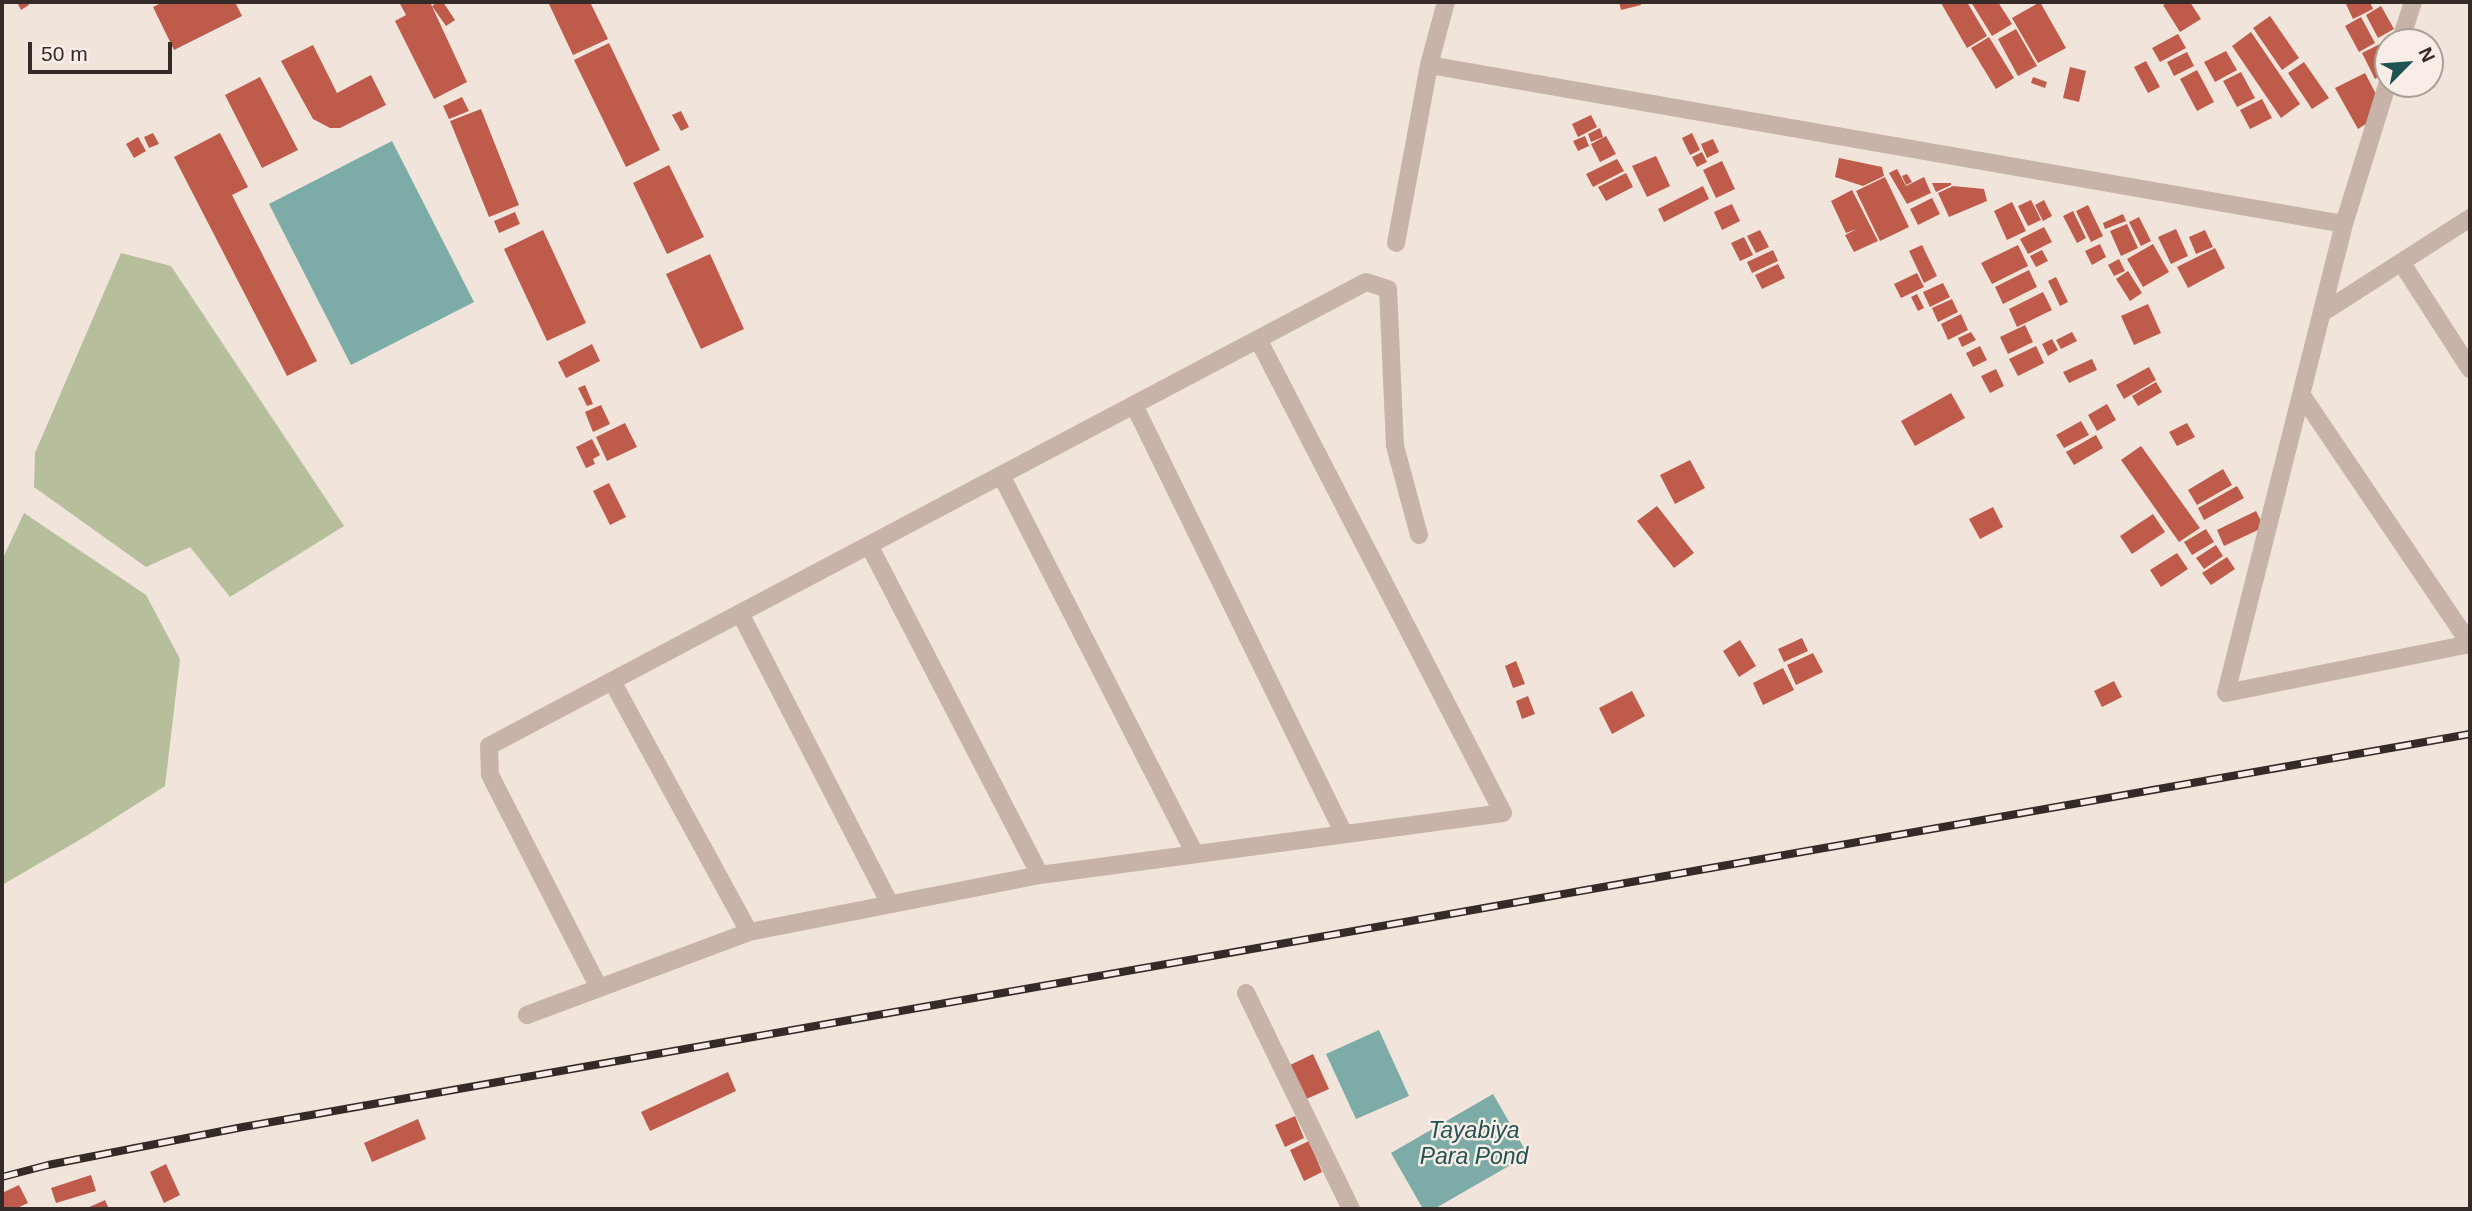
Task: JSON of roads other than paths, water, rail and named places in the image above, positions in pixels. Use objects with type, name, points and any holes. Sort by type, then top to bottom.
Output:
[{"type":"street","points":[[2405,28],[2413,2]]},
{"type":"street","points":[[1396,243],[1442,4]]},
{"type":"street","points":[[1429,65],[2344,224]]},
{"type":"street","points":[[2301,394],[2470,644],[2226,693],[2269,524],[2301,394],[2344,224],[2383,98]]},
{"type":"street","points":[[2322,313],[2470,218]]},
{"type":"street","points":[[2401,262],[2470,369]]},
{"type":"street","points":[[599,988],[491,775],[489,746],[1366,282],[1388,289],[1395,446],[1419,535]]},
{"type":"street","points":[[527,1015],[749,932],[1040,876],[1503,813],[1258,339]]},
{"type":"street","points":[[1133,405],[1345,834]]},
{"type":"street","points":[[1001,475],[1195,855]]},
{"type":"street","points":[[869,545],[1040,876]]},
{"type":"street","points":[[740,613],[890,904]]},
{"type":"street","points":[[612,681],[749,932]]},
{"type":"street","points":[[1246,993],[1351,1209]]},
{"type":"water","points":[[392,141],[474,302],[351,365],[269,204]]},
{"type":"water","points":[[1379,1030],[1409,1096],[1356,1119],[1326,1054]]},
{"type":"water","name":"Tayabiya Para Pond","points":[[1493,1094],[1528,1155],[1434,1209],[1423,1209],[1391,1153]]},
{"type":"railway","points":[[2,1177],[48,1165],[243,1127],[2470,734]]}]
